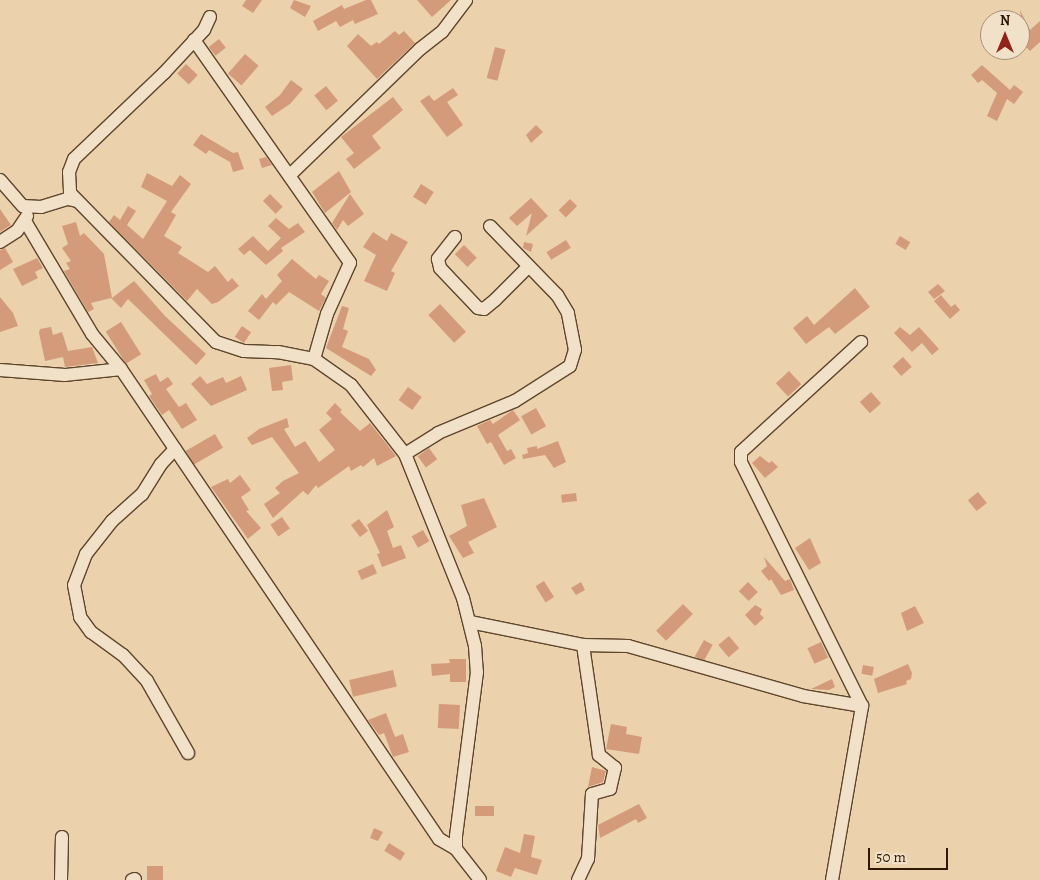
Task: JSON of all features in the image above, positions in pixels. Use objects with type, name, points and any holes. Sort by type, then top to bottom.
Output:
[{"type":"street","points":[[290,175],[420,49],[442,32],[466,0]]},
{"type":"street","points":[[210,17],[194,40],[164,73],[74,160],[68,185],[77,201],[216,342],[244,352],[278,352],[314,359],[351,385],[405,454],[455,574],[470,622],[477,672],[460,785],[456,849]]},
{"type":"street","points":[[194,40],[350,263],[327,314],[314,359]]},
{"type":"street","points":[[0,180],[16,201],[23,206],[32,207],[68,199],[77,201]]},
{"type":"street","points":[[0,242],[25,221],[32,207]]},
{"type":"street","points":[[25,221],[92,334],[121,369],[439,839],[456,849],[480,880]]},
{"type":"street","points":[[405,454],[438,433],[515,401],[570,366],[575,350],[568,313],[557,295],[490,226]]},
{"type":"street","points":[[455,237],[438,259],[440,268],[478,308],[484,309],[495,300],[528,267]]},
{"type":"street","points":[[832,880],[862,706],[741,462],[741,452],[861,342]]},
{"type":"street","points":[[0,370],[65,375],[121,369]]},
{"type":"street","points":[[175,448],[161,464],[142,494],[112,520],[86,554],[74,585],[80,617],[91,632],[123,655],[147,681],[188,753]]},
{"type":"street","points":[[470,622],[583,645],[628,646],[804,696],[862,706]]},
{"type":"street","points":[[578,880],[588,859],[592,794],[610,789],[615,768],[599,756],[583,645]]},
{"type":"street","points":[[61,880],[62,837]]},
{"type":"building","points":[[246,0],[262,0],[253,13],[242,6]]},
{"type":"building","points":[[294,0],[311,6],[305,17],[290,8]]},
{"type":"building","points":[[366,0],[371,0],[378,14],[355,24],[353,20],[340,27],[336,21],[318,31],[313,21],[342,5],[344,9]]},
{"type":"building","points":[[417,0],[451,0],[432,17]]},
{"type":"building","points":[[1040,21],[1040,42],[1030,51],[1030,30]]},
{"type":"building","points":[[395,31],[399,35],[404,31],[415,43],[377,79],[347,46],[358,34],[371,46],[377,42],[379,44]]},
{"type":"building","points":[[219,39],[226,48],[216,56],[209,47]]},
{"type":"building","points":[[495,47],[506,50],[497,81],[487,78]]},
{"type":"building","points":[[245,54],[259,66],[242,85],[228,74]]},
{"type":"building","points":[[186,64],[198,75],[189,84],[177,74]]},
{"type":"building","points":[[982,65],[1010,90],[1014,85],[1023,92],[1014,104],[1007,99],[997,121],[987,116],[997,93],[982,80],[978,83],[971,75]]},
{"type":"building","points":[[291,80],[303,89],[290,104],[272,116],[265,107],[280,95]]},
{"type":"building","points":[[326,86],[338,101],[326,110],[314,95]]},
{"type":"building","points":[[453,88],[458,95],[447,102],[463,125],[447,137],[420,101],[429,95],[434,101]]},
{"type":"building","points":[[393,97],[403,110],[372,136],[381,148],[354,169],[346,159],[354,153],[341,137]]},
{"type":"building","points":[[536,125],[543,132],[531,143],[526,135]]},
{"type":"building","points":[[201,134],[233,153],[238,152],[244,169],[233,172],[230,162],[209,150],[206,154],[193,145]]},
{"type":"building","points":[[266,157],[272,165],[262,168],[259,159]]},
{"type":"building","points":[[339,171],[351,192],[325,213],[312,192]]},
{"type":"building","points":[[147,173],[172,186],[180,175],[191,184],[171,212],[176,215],[164,236],[182,247],[178,253],[208,272],[215,266],[228,282],[232,278],[239,286],[218,302],[212,304],[197,289],[187,301],[109,222],[114,215],[120,220],[128,206],[136,211],[127,225],[143,239],[167,201],[141,187]]},
{"type":"building","points":[[421,184],[434,192],[426,205],[413,197]]},
{"type":"building","points":[[270,194],[283,207],[276,214],[263,201]]},
{"type":"building","points":[[350,194],[364,214],[348,226],[343,220],[337,230],[332,223]]},
{"type":"building","points":[[531,198],[548,216],[526,236],[532,213],[517,226],[509,218]]},
{"type":"building","points":[[570,199],[577,206],[566,217],[559,210]]},
{"type":"building","points":[[0,209],[11,225],[0,232]]},
{"type":"building","points":[[276,218],[289,229],[298,223],[305,232],[281,248],[283,251],[266,265],[250,250],[244,255],[238,249],[253,236],[268,251],[281,238],[268,226]]},
{"type":"building","points":[[76,222],[80,236],[84,233],[104,254],[112,298],[134,281],[165,316],[206,354],[196,365],[128,299],[121,308],[111,298],[91,303],[94,309],[88,312],[64,271],[70,269],[66,263],[71,261],[62,248],[68,244],[62,226]]},
{"type":"building","points":[[373,232],[387,241],[391,233],[408,242],[391,271],[395,273],[387,291],[364,281],[376,255],[363,247]]},
{"type":"building","points":[[900,236],[910,242],[906,250],[895,244]]},
{"type":"building","points":[[566,240],[571,248],[551,260],[546,252]]},
{"type":"building","points":[[524,242],[533,244],[531,252],[523,248]]},
{"type":"building","points":[[464,245],[477,258],[468,267],[455,254]]},
{"type":"building","points":[[5,248],[13,262],[0,270],[0,250]]},
{"type":"building","points":[[37,258],[43,268],[35,272],[38,278],[22,286],[13,269]]},
{"type":"building","points":[[292,259],[316,279],[319,275],[329,281],[321,294],[326,298],[319,311],[289,292],[276,305],[273,302],[259,320],[248,311],[262,294],[266,299],[282,281],[277,275]]},
{"type":"building","points":[[938,284],[945,291],[934,299],[928,292]]},
{"type":"building","points":[[855,288],[870,307],[835,334],[829,327],[806,344],[793,328],[807,316],[814,325]]},
{"type":"building","points":[[941,295],[951,307],[955,304],[960,310],[950,319],[934,301]]},
{"type":"building","points":[[0,297],[13,313],[18,326],[0,332]]},
{"type":"building","points":[[440,304],[466,332],[454,343],[428,315]]},
{"type":"building","points":[[342,306],[349,308],[343,329],[348,331],[342,347],[369,359],[376,370],[371,376],[326,348]]},
{"type":"building","points":[[121,322],[141,354],[126,364],[106,332]]},
{"type":"building","points":[[242,326],[251,332],[244,343],[235,337]]},
{"type":"building","points":[[51,327],[53,335],[62,332],[68,351],[92,347],[98,363],[65,367],[63,357],[45,361],[39,333],[40,329]]},
{"type":"building","points":[[900,327],[910,335],[919,327],[939,349],[932,355],[922,343],[912,352],[894,333]]},
{"type":"building","points":[[903,357],[912,367],[901,376],[893,366]]},
{"type":"building","points":[[291,365],[293,380],[282,382],[283,390],[272,391],[269,368]]},
{"type":"building","points":[[789,371],[801,384],[788,396],[776,383]]},
{"type":"building","points":[[156,374],[160,382],[168,377],[173,384],[166,389],[179,407],[186,403],[197,420],[182,429],[169,410],[162,415],[149,396],[152,394],[144,380]]},
{"type":"building","points":[[200,376],[207,384],[223,377],[226,383],[241,376],[247,390],[211,406],[191,384]]},
{"type":"building","points":[[408,387],[422,397],[412,410],[399,400]]},
{"type":"building","points":[[871,392],[881,403],[870,413],[860,402]]},
{"type":"building","points":[[335,403],[342,410],[340,412],[360,431],[370,423],[396,456],[377,466],[374,458],[363,467],[361,465],[351,471],[349,466],[318,488],[316,485],[308,495],[303,491],[273,518],[264,504],[280,493],[275,488],[283,481],[299,473],[272,437],[252,445],[247,438],[259,429],[287,418],[289,427],[284,429],[295,447],[305,441],[319,462],[335,450],[319,430],[332,419],[326,413]]},
{"type":"building","points":[[536,408],[546,426],[531,435],[521,416]]},
{"type":"building","points":[[513,410],[520,420],[498,435],[507,451],[511,449],[516,458],[504,465],[491,442],[487,444],[477,426],[490,420],[493,424]]},
{"type":"building","points":[[215,434],[223,448],[194,465],[186,451]]},
{"type":"building","points":[[558,441],[566,462],[554,468],[545,455],[523,459],[522,455],[528,453],[527,448],[537,446],[537,449]]},
{"type":"building","points":[[429,448],[437,459],[426,468],[418,456]]},
{"type":"building","points":[[760,456],[769,463],[772,461],[778,467],[765,478],[752,463]]},
{"type":"building","points":[[240,475],[251,490],[241,497],[249,510],[246,511],[261,528],[248,539],[211,487],[228,479],[230,483]]},
{"type":"building","points":[[978,492],[987,503],[977,511],[968,500]]},
{"type":"building","points":[[576,493],[577,501],[562,503],[561,495]]},
{"type":"building","points":[[484,498],[497,527],[468,542],[474,553],[463,558],[449,536],[467,526],[461,505]]},
{"type":"building","points":[[387,510],[394,527],[387,531],[393,548],[401,545],[406,558],[382,567],[377,554],[380,553],[367,525]]},
{"type":"building","points":[[282,517],[290,529],[278,536],[270,525]]},
{"type":"building","points":[[359,519],[368,531],[360,537],[351,525]]},
{"type":"building","points":[[423,530],[429,541],[418,548],[412,536]]},
{"type":"building","points":[[810,538],[821,563],[809,570],[795,548]]},
{"type":"building","points":[[764,557],[785,581],[790,579],[794,590],[781,595],[771,579],[769,581],[761,571],[767,566]]},
{"type":"building","points":[[373,564],[377,573],[362,580],[357,571]]},
{"type":"building","points":[[544,581],[554,597],[546,602],[536,586]]},
{"type":"building","points":[[581,582],[585,590],[576,595],[571,588]]},
{"type":"building","points":[[748,582],[758,592],[749,601],[739,591]]},
{"type":"building","points":[[683,604],[693,614],[666,641],[656,631]]},
{"type":"building","points":[[755,605],[762,609],[760,614],[764,618],[755,626],[745,615]]},
{"type":"building","points":[[915,606],[924,623],[907,631],[901,613]]},
{"type":"building","points":[[729,636],[739,648],[729,657],[718,645]]},
{"type":"building","points":[[704,640],[713,645],[704,661],[695,657]]},
{"type":"building","points":[[821,642],[828,657],[815,664],[807,648]]},
{"type":"building","points":[[449,659],[466,659],[466,682],[450,682],[450,674],[432,676],[431,664],[450,663]]},
{"type":"building","points":[[908,664],[912,673],[911,679],[906,681],[907,684],[878,693],[874,679]]},
{"type":"building","points":[[863,665],[874,667],[872,676],[861,674]]},
{"type":"building","points":[[393,670],[397,687],[353,697],[349,680]]},
{"type":"building","points":[[832,679],[835,687],[829,690],[811,689]]},
{"type":"building","points":[[439,704],[460,705],[459,729],[438,728]]},
{"type":"building","points":[[386,713],[395,737],[403,734],[409,752],[393,757],[384,733],[379,735],[368,720]]},
{"type":"building","points":[[611,724],[627,727],[626,734],[642,737],[639,754],[606,749]]},
{"type":"building","points":[[592,767],[606,771],[603,782],[588,787]]},
{"type":"building","points":[[639,804],[647,818],[638,823],[636,819],[600,838],[598,825]]},
{"type":"building","points":[[475,806],[494,806],[494,816],[475,816]]},
{"type":"building","points":[[374,828],[383,832],[378,841],[370,838]]},
{"type":"building","points":[[524,834],[535,836],[531,857],[542,860],[537,875],[515,868],[511,877],[496,871],[505,847],[520,853]]},
{"type":"building","points":[[389,843],[405,853],[400,861],[384,851]]},
{"type":"building","points":[[147,866],[163,866],[163,880],[147,880]]}]
